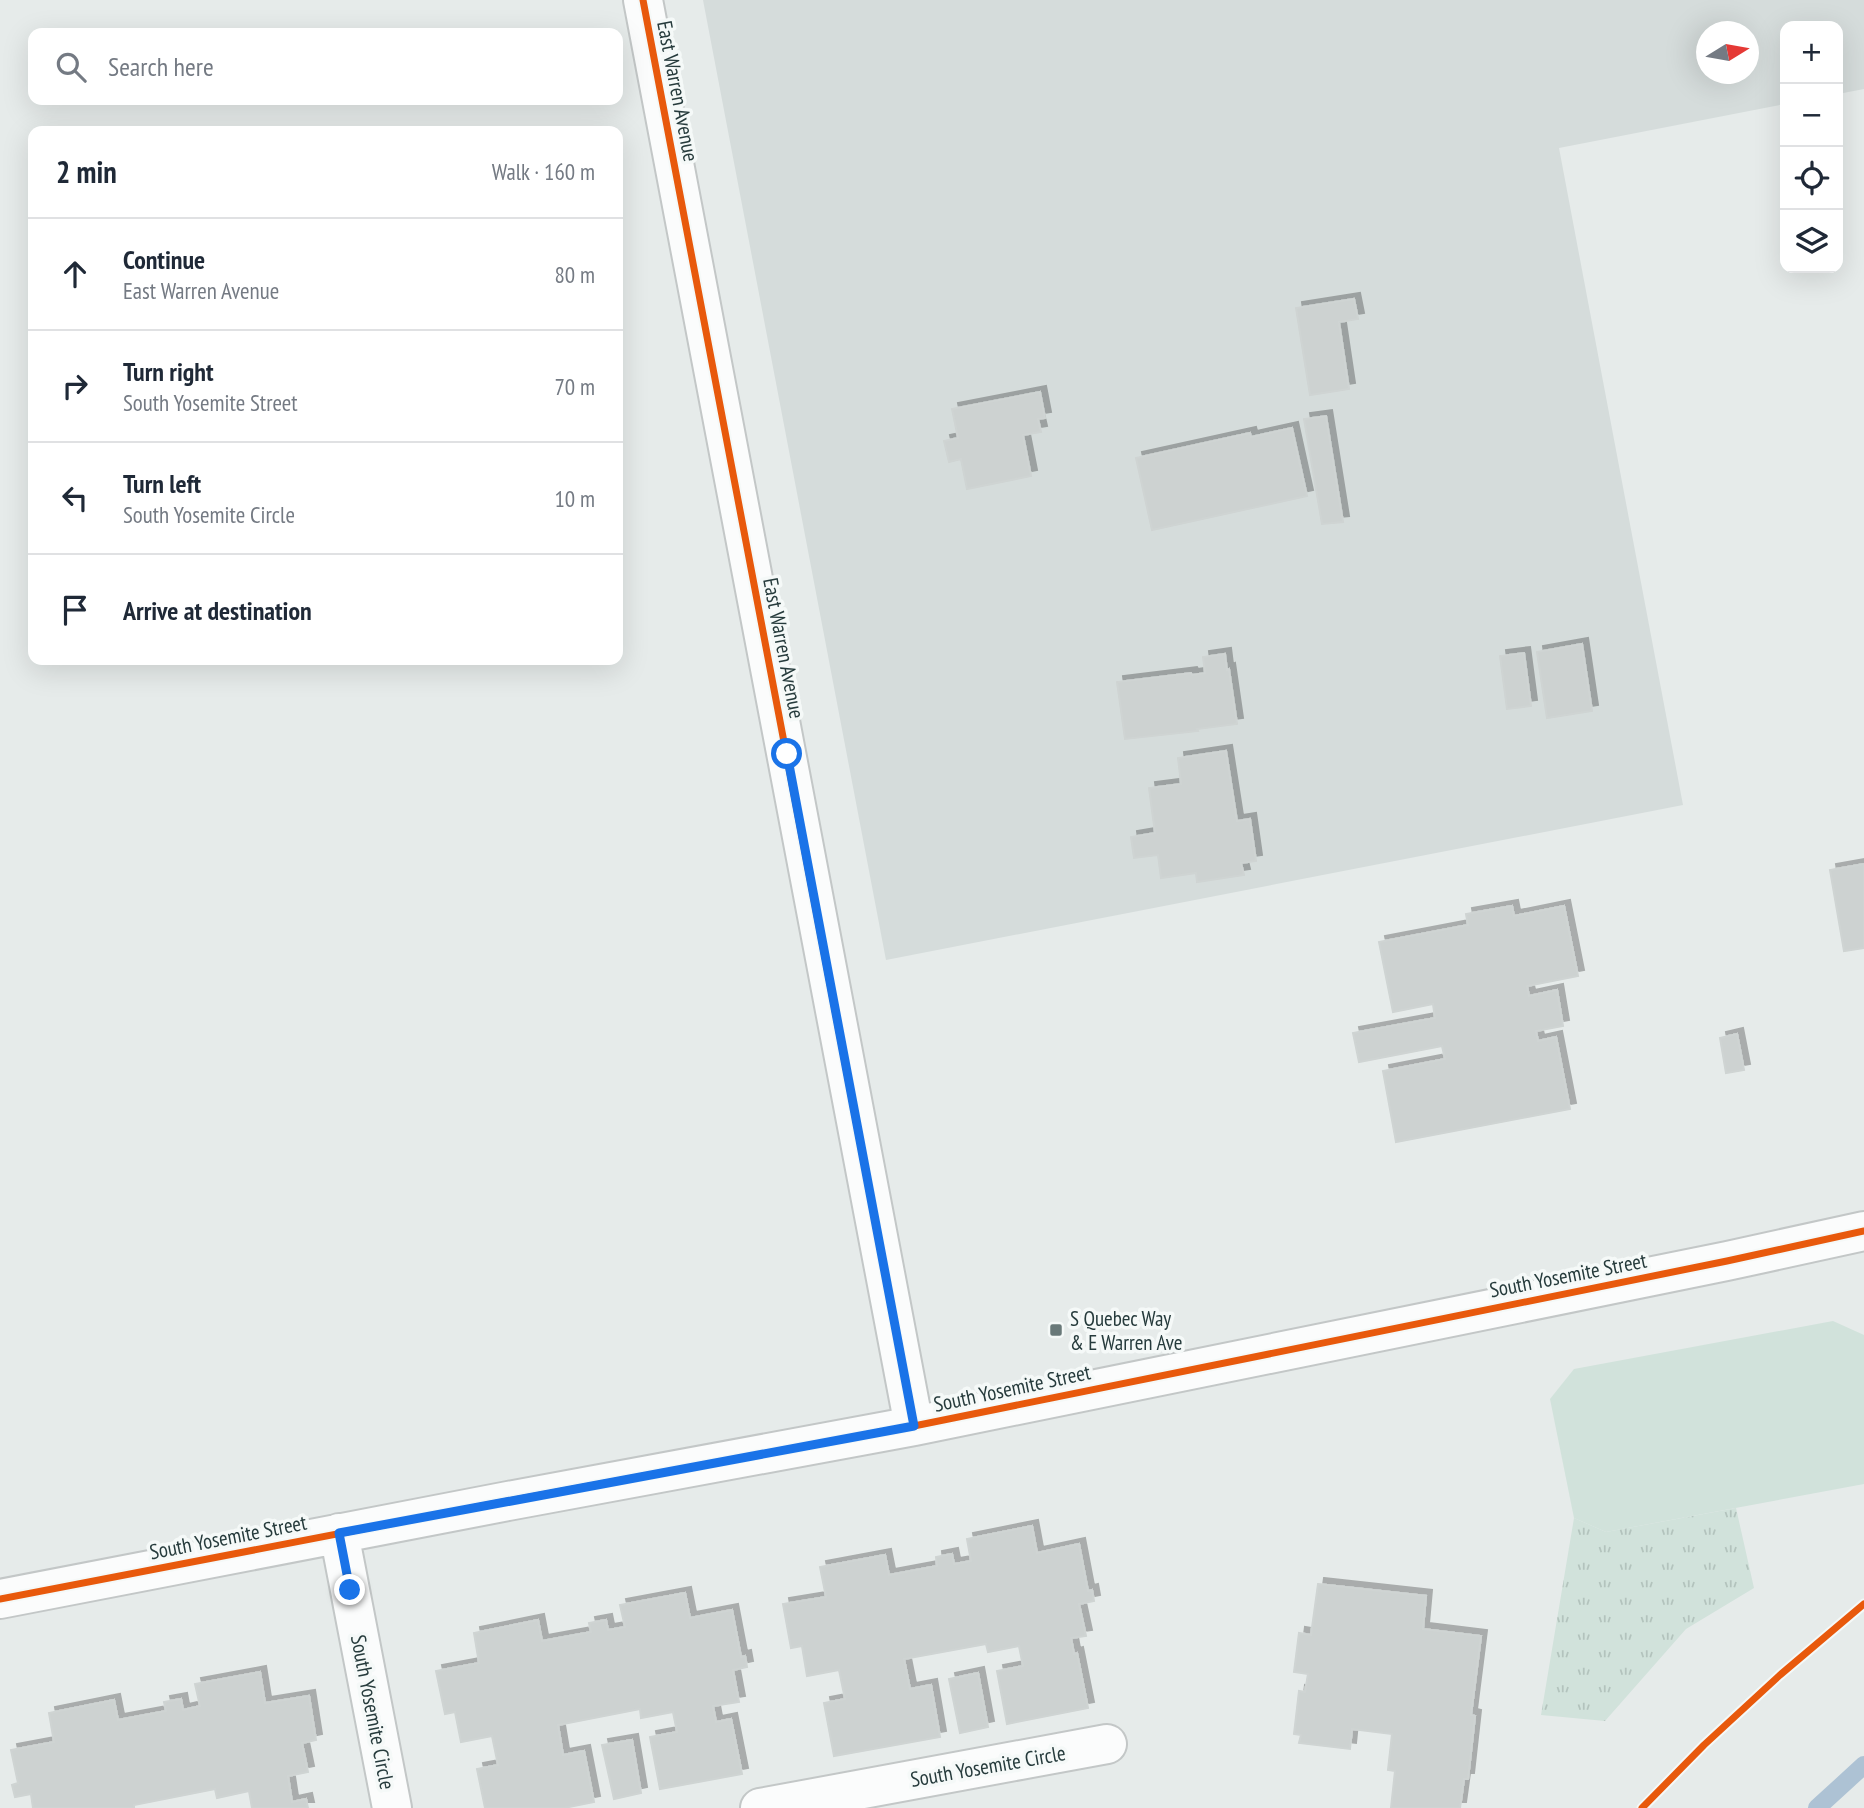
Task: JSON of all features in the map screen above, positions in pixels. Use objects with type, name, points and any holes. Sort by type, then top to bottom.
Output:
[{"type":"street","name":"East Warren Avenue","points":[[643,0],[914,1426]]},
{"type":"street","name":"South Yosemite Street","points":[[0,1599],[914,1426],[1864,1231]]},
{"type":"street","name":"South Yosemite Circle","points":[[339,1533],[392,1808]]},
{"type":"street","name":"South Yosemite Circle","points":[[760,1808],[871,1798],[1107,1744]]},
{"type":"shaded area","points":[[703,0],[1864,0],[1864,89],[1843,93],[1843,21],[1780,21],[1780,105],[1559,148],[1683,805],[886,960]]},
{"type":"green space","points":[[1833,1321],[1864,1335],[1864,1484],[1606,1532],[1574,1518],[1550,1399],[1574,1369]]},
{"type":"green space","points":[[1736,1508],[1754,1588],[1686,1629],[1605,1721],[1541,1715],[1574,1518],[1606,1532]]},
{"type":"building","points":[[1354,299],[1358,319],[1339,322],[1349,389],[1310,395],[1296,308]]},
{"type":"building","points":[[1040,392],[1045,418],[1038,419],[1041,432],[1023,435],[1031,476],[967,489],[961,459],[949,462],[944,441],[958,438],[952,409]]},
{"type":"building","points":[[1326,416],[1343,522],[1322,524],[1304,419]]},
{"type":"building","points":[[1292,428],[1307,496],[1152,530],[1136,458],[1250,433],[1251,437]]},
{"type":"building","points":[[1582,644],[1592,711],[1547,718],[1537,652]]},
{"type":"building","points":[[1524,653],[1531,706],[1507,709],[1500,656]]},
{"type":"building","points":[[1225,654],[1237,724],[1125,739],[1117,682],[1205,673],[1203,657]]},
{"type":"building","points":[[1226,751],[1237,821],[1250,819],[1256,861],[1241,863],[1244,875],[1197,882],[1196,873],[1161,878],[1158,855],[1134,858],[1131,837],[1155,833],[1149,788],[1181,784],[1178,758]]},
{"type":"building","points":[[1864,864],[1864,948],[1844,951],[1830,870]]},
{"type":"building","points":[[1512,906],[1514,916],[1564,906],[1578,976],[1527,986],[1529,996],[1557,990],[1563,1026],[1536,1031],[1538,1041],[1556,1037],[1570,1109],[1396,1142],[1383,1071],[1445,1059],[1442,1046],[1359,1062],[1353,1033],[1435,1018],[1433,1004],[1393,1012],[1379,942],[1468,925],[1466,914]]},
{"type":"building","points":[[1737,1034],[1744,1070],[1726,1073],[1720,1038]]},
{"type":"building","points":[[1032,1526],[1037,1553],[1079,1544],[1088,1591],[1092,1590],[1094,1601],[1079,1604],[1086,1636],[1071,1638],[1074,1654],[1077,1653],[1088,1708],[1007,1724],[997,1671],[1023,1666],[1019,1646],[988,1652],[986,1644],[904,1659],[910,1689],[931,1685],[940,1737],[834,1756],[824,1703],[845,1699],[839,1670],[807,1676],[802,1646],[791,1648],[783,1604],[826,1597],[820,1567],[885,1555],[889,1575],[937,1566],[936,1557],[952,1554],[954,1564],[971,1561],[967,1539]]},
{"type":"building","points":[[1318,1584],[1426,1596],[1423,1629],[1481,1636],[1471,1715],[1475,1716],[1468,1779],[1464,1779],[1460,1808],[1391,1808],[1395,1771],[1388,1770],[1392,1734],[1352,1729],[1350,1749],[1299,1743],[1301,1735],[1294,1734],[1299,1691],[1305,1692],[1308,1674],[1294,1672],[1299,1633],[1311,1635]]},
{"type":"building","points":[[685,1593],[690,1618],[732,1610],[741,1657],[745,1656],[747,1667],[733,1670],[739,1702],[713,1706],[716,1722],[731,1719],[742,1774],[660,1789],[650,1737],[677,1732],[673,1712],[641,1718],[640,1709],[558,1725],[563,1755],[584,1751],[594,1802],[564,1808],[485,1808],[477,1769],[498,1765],[492,1736],[461,1742],[455,1712],[445,1714],[436,1671],[479,1663],[474,1633],[538,1620],[542,1641],[591,1632],[589,1623],[606,1620],[608,1630],[625,1627],[620,1605]]},
{"type":"building","points":[[260,1672],[265,1703],[309,1696],[316,1740],[302,1743],[308,1772],[288,1776],[292,1802],[306,1799],[308,1808],[252,1808],[249,1791],[217,1798],[215,1789],[134,1805],[134,1808],[33,1808],[31,1794],[15,1797],[12,1785],[18,1783],[11,1750],[54,1742],[49,1713],[114,1700],[118,1720],[166,1711],[164,1702],[181,1699],[183,1710],[200,1706],[195,1684]]},
{"type":"building","points":[[978,1673],[988,1727],[960,1733],[949,1679]]},
{"type":"building","points":[[632,1740],[641,1793],[614,1799],[602,1745]]},
{"type":"waterway","points":[[1817,1808],[1864,1765]]},
{"type":"cycle path","points":[[643,0],[914,1426]]},
{"type":"cycle path","points":[[0,1599],[914,1426],[1864,1231]]},
{"type":"cycle path","points":[[1642,1808],[1704,1745],[1780,1675],[1864,1604]]},
{"type":"place","name":"S Quebec Way & E Warren Ave","points":[[1056,1330]]},
{"type":"route","points":[[350,1590],[339,1533],[914,1426],[787,754]]}]
